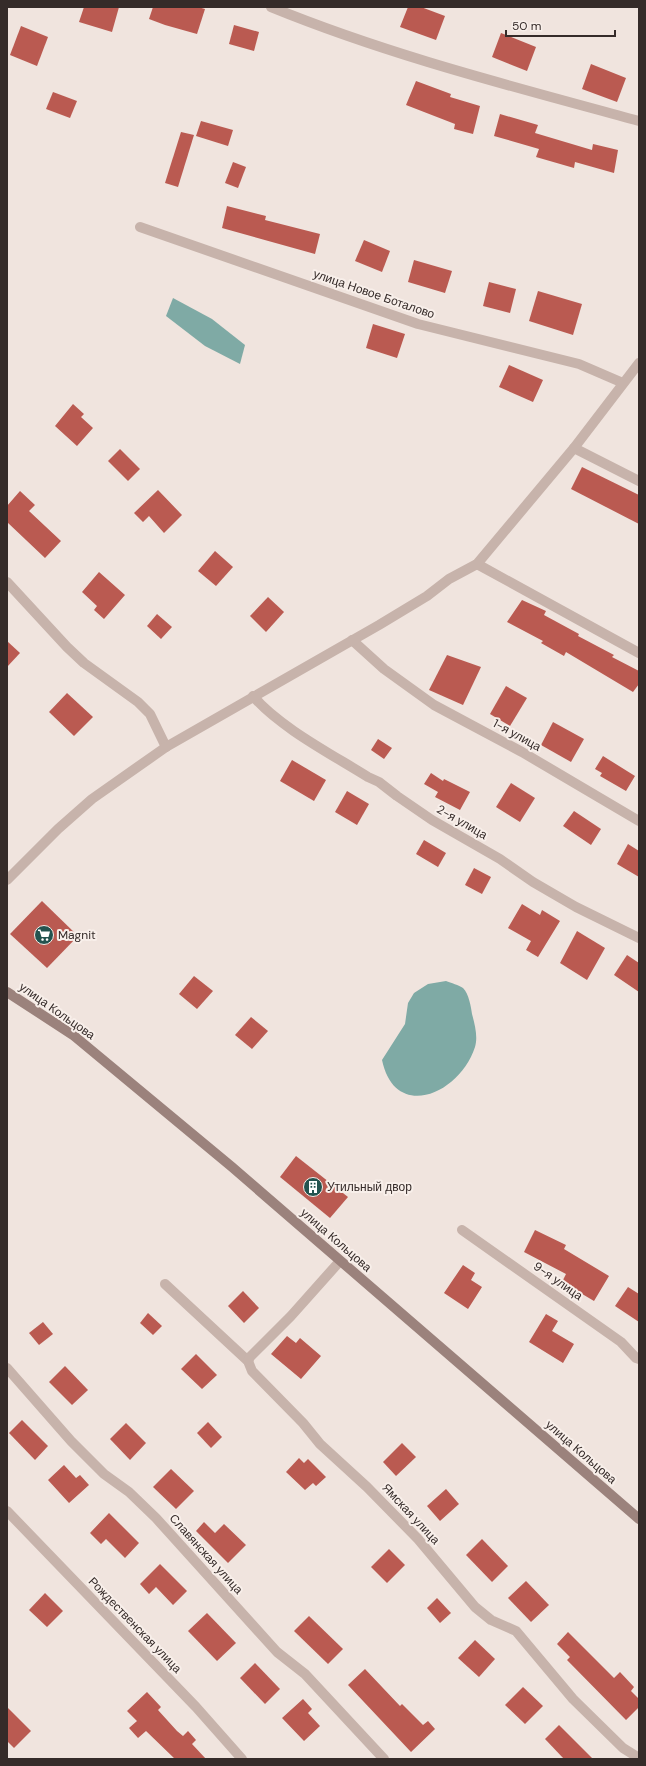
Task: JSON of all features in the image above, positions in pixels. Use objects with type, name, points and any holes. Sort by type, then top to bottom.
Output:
[{"type":"main road","name":"улица Кольцова","points":[[7,992],[73,1035],[232,1167],[639,1519]]},
{"type":"street","points":[[271,7],[346,36],[466,74],[639,121]]},
{"type":"street","name":"улица Новое Боталово","points":[[140,227],[418,324],[579,364],[623,383]]},
{"type":"street","points":[[7,880],[53,834],[92,799],[166,747],[427,596],[449,579],[477,564],[574,448],[639,363]]},
{"type":"street","points":[[574,448],[639,481]]},
{"type":"street","points":[[477,564],[639,653]]},
{"type":"street","points":[[7,582],[66,647],[84,663],[138,702],[150,714],[166,747]]},
{"type":"street","name":"1-я улица","points":[[352,640],[384,669],[434,705],[522,752],[639,821]]},
{"type":"street","name":"2-я улица","points":[[253,696],[263,708],[277,719],[362,773],[379,782],[432,820],[500,859],[533,882],[576,907],[639,938]]},
{"type":"street","name":"9-я улица","points":[[462,1230],[615,1338],[638,1358]]},
{"type":"street","points":[[248,1362],[250,1357],[291,1316],[340,1261]]},
{"type":"street","name":"Ямская улица","points":[[165,1284],[248,1362],[252,1371],[303,1423],[320,1444],[367,1487],[418,1539],[475,1607],[491,1620],[516,1631],[573,1699],[623,1748],[639,1758]]},
{"type":"street","name":"Славянская улица","points":[[7,1368],[71,1441],[104,1474],[129,1492],[156,1518],[277,1652],[305,1674],[384,1759]]},
{"type":"street","name":"Рождественская улица","points":[[7,1511],[196,1707],[242,1759]]},
{"type":"water","points":[[173,298],[212,319],[245,345],[240,364],[205,346],[166,316]]},
{"type":"water","points":[[446,981],[463,988],[467,994],[476,1031],[475,1047],[467,1064],[456,1078],[442,1088],[428,1094],[413,1096],[400,1091],[389,1079],[382,1060],[405,1024],[408,1003],[414,993],[428,984]]},
{"type":"building","points":[[84,7],[119,7],[112,32],[79,22]]},
{"type":"building","points":[[153,7],[198,7],[205,9],[197,34],[149,19]]},
{"type":"building","points":[[408,7],[421,7],[445,16],[436,40],[400,27]]},
{"type":"building","points":[[234,25],[259,32],[254,51],[229,44]]},
{"type":"building","points":[[21,26],[48,37],[37,66],[10,55]]},
{"type":"building","points":[[501,33],[536,47],[527,71],[492,57]]},
{"type":"building","points":[[591,64],[626,78],[617,102],[582,89]]},
{"type":"building","points":[[416,81],[451,94],[450,97],[480,106],[473,134],[454,129],[455,124],[406,105]]},
{"type":"building","points":[[53,92],[77,101],[70,118],[46,109]]},
{"type":"building","points":[[500,114],[538,125],[535,133],[592,150],[593,144],[618,150],[614,173],[575,162],[574,168],[536,157],[539,149],[494,136]]},
{"type":"building","points":[[201,121],[233,130],[228,146],[196,136]]},
{"type":"building","points":[[181,132],[194,135],[178,187],[165,183]]},
{"type":"building","points":[[233,162],[246,167],[238,188],[225,183]]},
{"type":"building","points":[[227,206],[266,216],[265,220],[320,234],[315,254],[222,228]]},
{"type":"building","points":[[364,240],[390,251],[382,272],[355,261]]},
{"type":"building","points":[[414,260],[452,271],[445,293],[408,282]]},
{"type":"building","points":[[489,282],[516,289],[510,313],[483,306]]},
{"type":"building","points":[[538,291],[582,304],[573,335],[529,321]]},
{"type":"building","points":[[373,324],[405,334],[397,358],[366,348]]},
{"type":"building","points":[[509,365],[543,380],[533,402],[499,387]]},
{"type":"building","points":[[73,404],[84,414],[81,417],[93,428],[77,446],[55,426]]},
{"type":"building","points":[[120,449],[140,469],[128,481],[108,461]]},
{"type":"building","points":[[582,467],[639,495],[639,524],[571,489]]},
{"type":"building","points":[[158,490],[182,515],[164,533],[149,516],[143,522],[134,513]]},
{"type":"building","points":[[20,491],[35,505],[29,511],[61,541],[45,558],[7,522],[7,506]]},
{"type":"building","points":[[215,551],[233,567],[216,586],[198,571]]},
{"type":"building","points":[[99,572],[125,595],[104,619],[94,610],[97,606],[82,592]]},
{"type":"building","points":[[268,597],[284,612],[266,632],[250,616]]},
{"type":"building","points":[[522,600],[546,611],[544,615],[579,634],[578,636],[614,655],[612,657],[639,671],[639,684],[633,692],[566,652],[564,656],[541,643],[543,641],[507,622]]},
{"type":"building","points":[[157,614],[172,627],[161,639],[147,626]]},
{"type":"building","points":[[7,641],[20,653],[7,667]]},
{"type":"building","points":[[447,655],[481,667],[463,705],[429,690]]},
{"type":"building","points":[[506,686],[527,698],[510,726],[490,714]]},
{"type":"building","points":[[67,693],[93,717],[74,736],[49,712]]},
{"type":"building","points":[[553,722],[584,739],[571,762],[541,745]]},
{"type":"building","points":[[378,739],[392,748],[384,759],[371,750]]},
{"type":"building","points":[[603,756],[635,776],[626,791],[600,776],[602,773],[595,769]]},
{"type":"building","points":[[292,760],[326,780],[314,801],[280,781]]},
{"type":"building","points":[[431,773],[443,781],[444,779],[470,792],[460,810],[435,797],[438,792],[424,784]]},
{"type":"building","points":[[511,783],[535,798],[520,822],[496,807]]},
{"type":"building","points":[[347,791],[369,804],[357,825],[335,812]]},
{"type":"building","points":[[574,811],[601,829],[591,845],[563,826]]},
{"type":"building","points":[[424,840],[446,853],[438,867],[416,854]]},
{"type":"building","points":[[628,844],[639,851],[639,877],[617,864]]},
{"type":"building","points":[[474,868],[491,877],[482,894],[465,885]]},
{"type":"building","name":"Magnit","points":[[42,901],[78,936],[47,968],[10,934]]},
{"type":"building","points":[[522,904],[540,915],[542,910],[560,921],[538,957],[526,950],[531,941],[508,928]]},
{"type":"building","points":[[577,931],[605,948],[587,980],[560,963]]},
{"type":"building","points":[[627,955],[639,963],[639,992],[614,975]]},
{"type":"building","points":[[194,976],[213,991],[197,1009],[179,994]]},
{"type":"building","points":[[251,1017],[268,1031],[252,1049],[235,1035]]},
{"type":"building","name":"Утильный двор","points":[[296,1156],[348,1197],[330,1218],[280,1177]]},
{"type":"building","points":[[535,1230],[566,1245],[564,1249],[609,1276],[594,1301],[562,1282],[566,1274],[524,1252]]},
{"type":"building","points":[[463,1265],[475,1273],[471,1280],[482,1287],[468,1309],[444,1293]]},
{"type":"building","points":[[628,1287],[639,1294],[639,1322],[615,1306]]},
{"type":"building","points":[[243,1291],[259,1308],[244,1323],[228,1306]]},
{"type":"building","points":[[148,1313],[162,1326],[153,1335],[140,1323]]},
{"type":"building","points":[[546,1314],[558,1321],[552,1331],[574,1344],[563,1363],[529,1342]]},
{"type":"building","points":[[43,1322],[53,1334],[39,1345],[29,1333]]},
{"type":"building","points":[[287,1336],[296,1343],[300,1338],[321,1356],[301,1379],[271,1354]]},
{"type":"building","points":[[196,1354],[217,1375],[202,1389],[181,1369]]},
{"type":"building","points":[[65,1366],[88,1390],[72,1405],[49,1382]]},
{"type":"building","points":[[22,1420],[48,1446],[35,1460],[9,1433]]},
{"type":"building","points":[[208,1422],[222,1437],[211,1448],[197,1433]]},
{"type":"building","points":[[126,1423],[146,1443],[130,1460],[110,1439]]},
{"type":"building","points":[[402,1443],[416,1457],[396,1476],[383,1462]]},
{"type":"building","points":[[299,1458],[304,1463],[308,1459],[326,1477],[316,1486],[313,1483],[305,1490],[286,1472]]},
{"type":"building","points":[[64,1465],[76,1478],[80,1475],[89,1485],[69,1503],[48,1480]]},
{"type":"building","points":[[171,1469],[194,1491],[176,1509],[153,1487]]},
{"type":"building","points":[[446,1489],[459,1504],[440,1521],[427,1506]]},
{"type":"building","points":[[109,1513],[139,1543],[125,1558],[106,1539],[101,1544],[90,1533]]},
{"type":"building","points":[[204,1522],[215,1533],[224,1524],[246,1545],[228,1563],[196,1531]]},
{"type":"building","points":[[482,1539],[508,1566],[492,1582],[466,1555]]},
{"type":"building","points":[[389,1549],[405,1565],[387,1583],[371,1567]]},
{"type":"building","points":[[160,1564],[187,1591],[173,1605],[156,1587],[149,1594],[140,1584]]},
{"type":"building","points":[[526,1581],[549,1605],[531,1622],[508,1598]]},
{"type":"building","points":[[45,1593],[63,1611],[47,1627],[29,1610]]},
{"type":"building","points":[[437,1598],[451,1613],[440,1623],[427,1608]]},
{"type":"building","points":[[207,1613],[236,1643],[217,1661],[188,1631]]},
{"type":"building","points":[[309,1616],[343,1649],[328,1664],[294,1631]]},
{"type":"building","points":[[568,1632],[614,1678],[620,1672],[634,1687],[631,1691],[639,1699],[639,1707],[626,1720],[567,1660],[570,1657],[557,1644]]},
{"type":"building","points":[[475,1640],[495,1659],[479,1677],[458,1658]]},
{"type":"building","points":[[255,1663],[280,1689],[265,1704],[240,1678]]},
{"type":"building","points":[[365,1669],[400,1706],[402,1704],[423,1725],[428,1721],[435,1729],[411,1752],[348,1685]]},
{"type":"building","points":[[523,1687],[543,1706],[525,1724],[505,1705]]},
{"type":"building","points":[[147,1692],[161,1707],[158,1710],[177,1731],[183,1736],[188,1731],[196,1740],[192,1744],[206,1759],[175,1759],[146,1731],[138,1738],[129,1728],[137,1721],[127,1711]]},
{"type":"building","points":[[303,1699],[312,1709],[308,1713],[320,1726],[304,1741],[282,1718]]},
{"type":"building","points":[[7,1707],[31,1731],[14,1748],[7,1741]]},
{"type":"building","points":[[559,1725],[593,1759],[564,1759],[545,1739]]},
{"type":"place","name":"Magnit","points":[[44,935]]},
{"type":"place","name":"Утильный двор","points":[[313,1187]]}]
